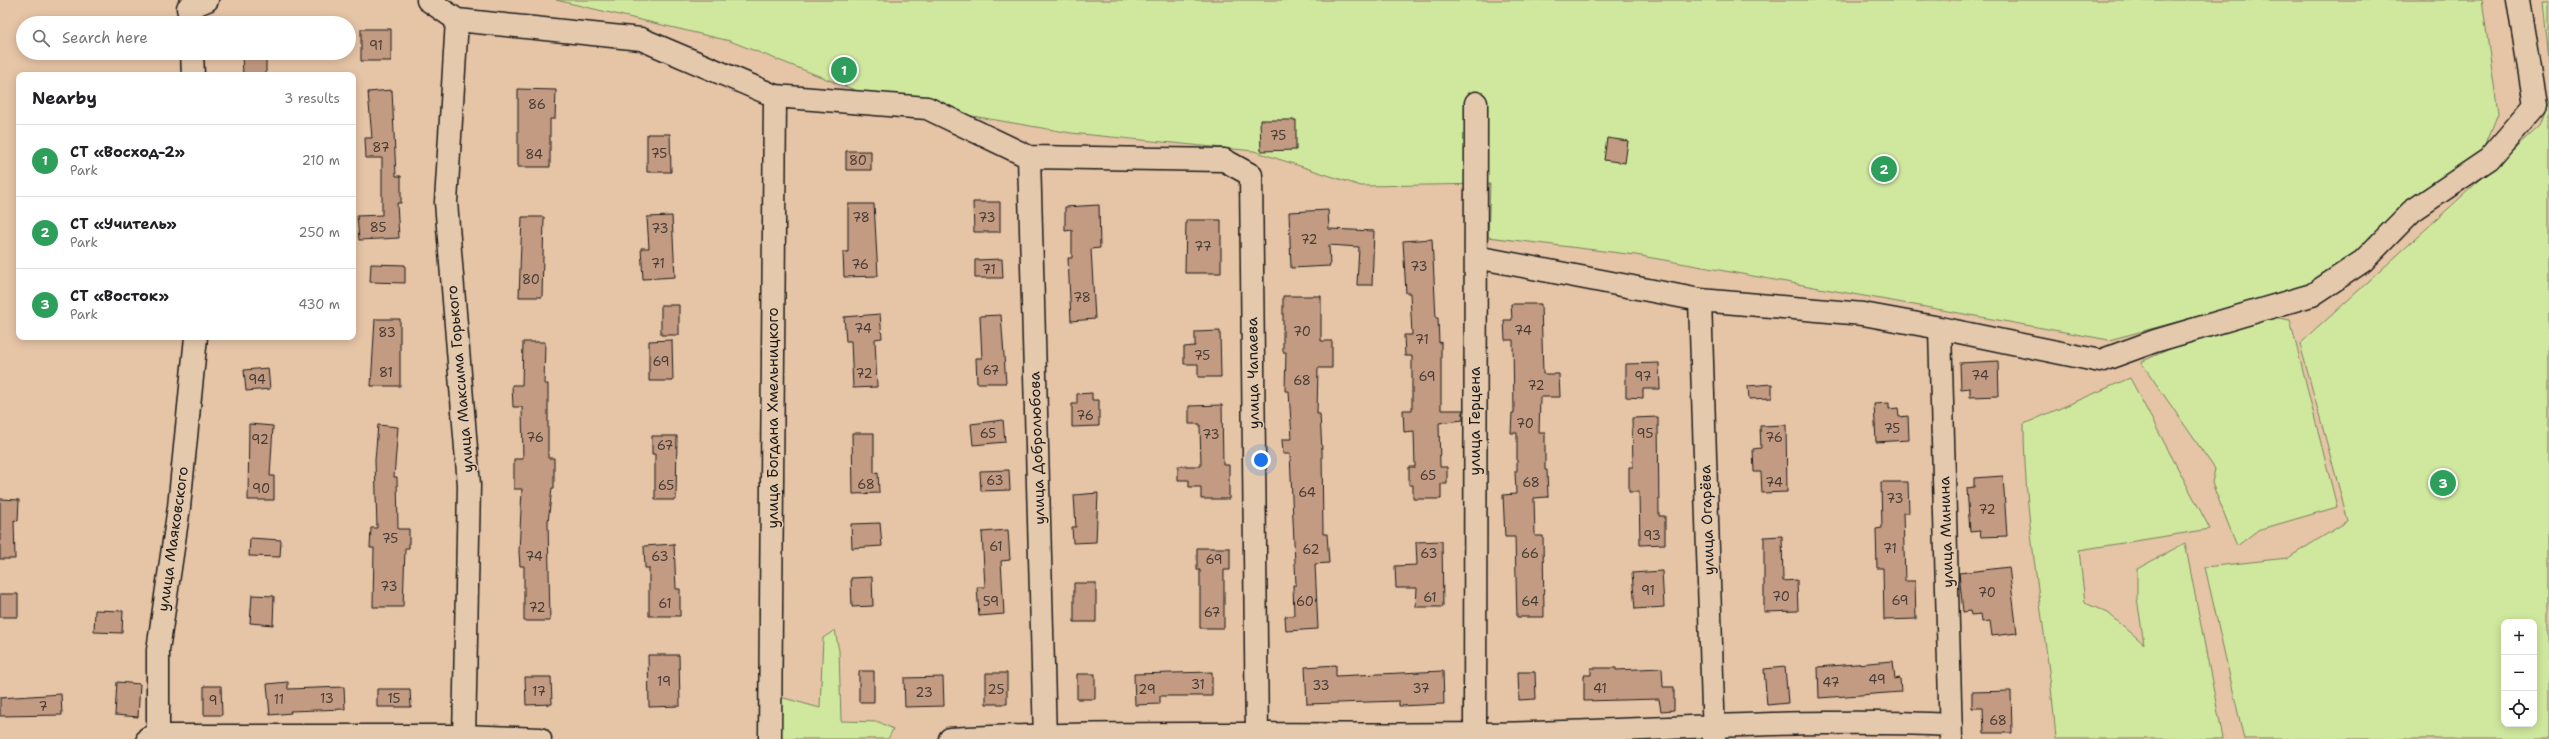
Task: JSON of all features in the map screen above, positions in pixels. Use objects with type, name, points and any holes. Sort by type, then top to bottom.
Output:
[{"type":"street","points":[[190,16],[188,8],[207,0]]},
{"type":"street","points":[[428,0],[457,20],[640,39],[775,96],[928,108],[1029,157]]},
{"type":"street","points":[[1476,257],[1700,300],[1863,314],[2100,361],[2155,341],[2312,295],[2364,261],[2412,211],[2489,159],[2535,105],[2518,0]]},
{"type":"street","name":"улица Максима Горького","points":[[457,20],[446,202],[469,485],[464,738]]},
{"type":"street","points":[[192,60],[193,72]]},
{"type":"street","name":"улица Богдана Хмельницкого","points":[[770,739],[775,96]]},
{"type":"street","name":"улица Герцена","points":[[1474,737],[1476,103]]},
{"type":"street","name":"улица Чапаева","points":[[1029,157],[1224,160],[1251,175],[1257,736]]},
{"type":"street","name":"улица Добролюбова","points":[[1029,157],[1045,737]]},
{"type":"street","name":"улица Огарёва","points":[[1700,300],[1714,732]]},
{"type":"street","name":"улица Минина","points":[[1938,328],[1951,732]]},
{"type":"street","name":"улица Маяковского","points":[[155,738],[158,650],[179,507],[196,340]]},
{"type":"street","points":[[950,739],[1257,736],[1474,737],[1714,732],[1951,732]]},
{"type":"street","points":[[155,738],[540,739]]},
{"type":"green space","points":[[556,0],[2482,0],[2498,113],[2482,154],[2401,205],[2359,253],[2301,289],[2109,340],[1636,255],[1488,237],[1490,184],[1361,186],[1254,151],[1071,133],[880,100],[730,41]]},
{"type":"green space","points":[[2543,0],[2549,0],[2549,60]]},
{"type":"green space","points":[[2549,101],[2549,739],[2244,739],[2205,567],[2288,558],[2348,521],[2300,344],[2540,125]]},
{"type":"green space","points":[[2249,313],[2290,320],[2337,507],[2258,530],[2237,546],[2212,483],[2215,469],[2141,362]]},
{"type":"green space","points":[[2130,378],[2210,529],[2079,550],[2085,603],[2108,613],[2144,644],[2137,598],[2137,569],[2185,543],[2223,739],[2056,739],[2048,660],[2028,503],[2024,424]]},
{"type":"green space","points":[[835,630],[839,651],[841,721],[879,722],[893,729],[888,739],[776,739],[780,697],[820,708],[823,638]]},
{"type":"building","points":[[361,29],[391,29],[391,61],[361,61]]},
{"type":"building","points":[[242,60],[266,60],[266,72],[243,72]]},
{"type":"building","points":[[518,89],[556,90],[555,119],[550,119],[550,167],[518,167]]},
{"type":"building","points":[[392,90],[396,176],[401,176],[401,203],[397,203],[399,238],[359,240],[357,216],[382,215],[382,158],[366,158],[365,138],[372,138],[368,92]]},
{"type":"building","points":[[1260,120],[1296,120],[1296,150],[1261,151]]},
{"type":"building","points":[[647,134],[670,134],[671,172],[647,172]]},
{"type":"building","points":[[1607,138],[1628,141],[1625,163],[1604,160]]},
{"type":"building","points":[[846,151],[871,151],[871,170],[846,170]]},
{"type":"building","points":[[973,202],[1000,202],[1000,232],[974,232]]},
{"type":"building","points":[[848,204],[874,204],[878,276],[844,277],[843,252],[848,252]]},
{"type":"building","points":[[1099,205],[1100,248],[1091,249],[1095,319],[1071,321],[1068,258],[1072,258],[1072,230],[1065,231],[1065,207]]},
{"type":"building","points":[[1328,210],[1329,229],[1374,231],[1372,285],[1357,285],[1359,247],[1329,245],[1330,266],[1291,268],[1289,212]]},
{"type":"building","points":[[672,216],[675,277],[643,279],[641,248],[649,248],[647,217]]},
{"type":"building","points":[[522,217],[544,217],[542,297],[519,297]]},
{"type":"building","points":[[1186,220],[1221,220],[1221,273],[1185,273]]},
{"type":"building","points":[[1432,239],[1436,318],[1438,318],[1439,343],[1441,342],[1441,410],[1463,410],[1463,420],[1439,423],[1440,467],[1447,467],[1447,484],[1441,484],[1441,499],[1413,499],[1413,485],[1409,485],[1409,467],[1415,467],[1414,431],[1404,432],[1403,410],[1412,410],[1412,356],[1405,356],[1404,335],[1412,335],[1410,293],[1406,293],[1403,241]]},
{"type":"building","points":[[1002,259],[1003,278],[975,278],[975,260]]},
{"type":"building","points":[[371,264],[405,265],[405,283],[370,282]]},
{"type":"building","points":[[1283,296],[1321,296],[1321,341],[1332,341],[1332,368],[1318,368],[1317,414],[1320,414],[1322,451],[1323,534],[1327,534],[1329,563],[1315,564],[1318,629],[1286,631],[1285,616],[1294,616],[1293,585],[1296,585],[1290,454],[1283,454],[1282,439],[1292,439],[1289,391],[1285,391],[1286,352],[1283,352]]},
{"type":"building","points":[[1511,304],[1541,304],[1543,374],[1559,374],[1560,397],[1540,397],[1539,433],[1545,433],[1545,470],[1547,470],[1548,497],[1534,498],[1535,536],[1543,536],[1544,617],[1517,617],[1515,537],[1505,537],[1503,495],[1516,494],[1515,471],[1517,471],[1517,433],[1511,433],[1512,413],[1514,413],[1513,340],[1505,340],[1504,320],[1512,320]]},
{"type":"building","points":[[661,305],[679,305],[679,335],[661,335]]},
{"type":"building","points":[[880,314],[882,338],[875,339],[877,387],[853,388],[851,341],[846,341],[844,317]]},
{"type":"building","points":[[1001,315],[1006,383],[977,383],[976,358],[982,358],[980,316]]},
{"type":"building","points":[[375,319],[400,319],[400,386],[371,386]]},
{"type":"building","points":[[1220,331],[1221,377],[1198,377],[1198,364],[1184,364],[1184,347],[1195,346],[1195,332]]},
{"type":"building","points":[[672,340],[673,381],[649,381],[649,341]]},
{"type":"building","points":[[523,342],[545,342],[544,384],[548,384],[548,458],[554,458],[554,488],[552,488],[548,522],[550,621],[524,621],[524,566],[520,566],[519,552],[522,489],[514,489],[514,459],[523,459],[522,407],[513,407],[512,385],[522,385]]},
{"type":"building","points":[[1998,361],[1999,396],[1970,397],[1970,388],[1961,389],[1960,363]]},
{"type":"building","points":[[1659,363],[1660,389],[1643,389],[1643,398],[1626,397],[1626,364]]},
{"type":"building","points":[[268,368],[270,389],[246,391],[244,370]]},
{"type":"building","points":[[1772,384],[1772,398],[1749,399],[1748,386]]},
{"type":"building","points":[[1092,393],[1092,400],[1099,400],[1099,426],[1072,427],[1072,404],[1077,404],[1077,394]]},
{"type":"building","points":[[1889,403],[1889,409],[1898,408],[1899,417],[1908,416],[1909,440],[1876,442],[1874,404]]},
{"type":"building","points":[[1222,405],[1223,465],[1229,465],[1229,499],[1201,499],[1201,487],[1189,487],[1189,480],[1178,480],[1178,466],[1201,466],[1200,424],[1189,424],[1189,406]]},
{"type":"building","points":[[1658,417],[1659,516],[1665,516],[1665,544],[1640,545],[1639,492],[1629,492],[1629,467],[1633,467],[1632,418]]},
{"type":"building","points":[[1003,420],[1005,442],[973,445],[971,424]]},
{"type":"building","points":[[249,424],[273,426],[270,476],[274,476],[274,500],[248,500]]},
{"type":"building","points":[[378,425],[398,427],[394,477],[397,477],[398,529],[409,529],[409,548],[405,548],[403,607],[373,607],[374,548],[370,548],[371,528],[377,528],[375,460]]},
{"type":"building","points":[[1786,425],[1787,492],[1762,493],[1761,472],[1754,472],[1753,449],[1761,448],[1760,426]]},
{"type":"building","points":[[852,433],[874,433],[874,473],[878,472],[879,493],[853,494]]},
{"type":"building","points":[[652,436],[677,436],[676,500],[655,500],[655,454],[652,454]]},
{"type":"building","points":[[1009,470],[1010,490],[981,491],[980,471]]},
{"type":"building","points":[[2003,476],[2007,536],[1981,537],[1980,531],[1970,532],[1967,488],[1974,487],[1974,478]]},
{"type":"building","points":[[1881,482],[1908,482],[1909,513],[1903,513],[1905,581],[1915,581],[1916,619],[1884,620],[1883,568],[1877,568],[1876,529],[1882,528]]},
{"type":"building","points":[[1098,493],[1096,542],[1073,543],[1072,527],[1076,527],[1074,495]]},
{"type":"building","points":[[0,499],[19,500],[18,521],[14,520],[15,559],[0,559]]},
{"type":"building","points":[[880,523],[882,546],[852,548],[851,524]]},
{"type":"building","points":[[1008,530],[1010,560],[1001,561],[1004,614],[979,616],[977,587],[985,587],[982,532]]},
{"type":"building","points":[[1782,536],[1783,581],[1797,580],[1798,611],[1764,612],[1764,537]]},
{"type":"building","points":[[250,538],[281,540],[280,557],[249,556]]},
{"type":"building","points":[[1442,541],[1443,607],[1416,607],[1417,588],[1396,588],[1395,566],[1417,565],[1416,542]]},
{"type":"building","points":[[674,544],[676,589],[680,589],[680,616],[649,616],[649,568],[645,568],[644,546]]},
{"type":"building","points":[[1197,548],[1230,548],[1230,570],[1224,570],[1224,628],[1200,628],[1200,570],[1197,570]]},
{"type":"building","points":[[2009,567],[2017,633],[1992,636],[1990,621],[1982,622],[1981,614],[1971,615],[1970,611],[1963,612],[1959,573]]},
{"type":"building","points":[[1662,571],[1664,607],[1635,609],[1632,573]]},
{"type":"building","points":[[872,577],[873,606],[852,607],[851,578]]},
{"type":"building","points":[[1074,583],[1096,583],[1096,622],[1074,622]]},
{"type":"building","points":[[0,594],[18,594],[18,617],[0,617]]},
{"type":"building","points":[[252,595],[274,596],[273,625],[250,623]]},
{"type":"building","points":[[95,610],[123,611],[122,633],[94,632]]},
{"type":"building","points":[[648,655],[679,655],[680,706],[649,707]]},
{"type":"building","points":[[1893,661],[1895,679],[1900,678],[1901,692],[1819,698],[1818,667]]},
{"type":"building","points":[[1336,665],[1336,676],[1443,671],[1444,704],[1399,706],[1399,701],[1307,704],[1305,667]]},
{"type":"building","points":[[1785,667],[1788,703],[1767,705],[1764,669]]},
{"type":"building","points":[[1591,668],[1616,668],[1616,670],[1662,668],[1663,687],[1674,687],[1674,710],[1661,711],[1659,699],[1584,701],[1584,675],[1591,675]]},
{"type":"building","points":[[859,671],[874,671],[874,702],[859,702]]},
{"type":"building","points":[[1212,672],[1212,696],[1160,696],[1160,704],[1135,705],[1134,674]]},
{"type":"building","points":[[1518,672],[1535,672],[1536,699],[1519,700]]},
{"type":"building","points":[[986,673],[1007,673],[1007,704],[986,704]]},
{"type":"building","points":[[1077,674],[1095,674],[1095,699],[1077,699]]},
{"type":"building","points":[[525,677],[551,677],[552,704],[526,705]]},
{"type":"building","points":[[943,677],[944,706],[905,707],[904,678]]},
{"type":"building","points":[[117,682],[140,684],[138,717],[115,715]]},
{"type":"building","points":[[288,682],[288,689],[344,687],[345,709],[290,711],[291,713],[270,715],[267,684]]},
{"type":"building","points":[[204,686],[221,686],[222,715],[204,715]]},
{"type":"building","points":[[377,689],[410,689],[411,707],[377,707]]},
{"type":"building","points":[[2011,691],[2012,733],[1984,733],[1983,708],[1972,708],[1972,692]]},
{"type":"building","points":[[61,694],[62,715],[0,716],[0,698]]},
{"type":"place","name":"СТ «Восход-2»","points":[[844,70]]},
{"type":"place","name":"СТ «Учитель»","points":[[1884,169]]},
{"type":"place","name":"СТ «Восток»","points":[[2443,483]]}]
